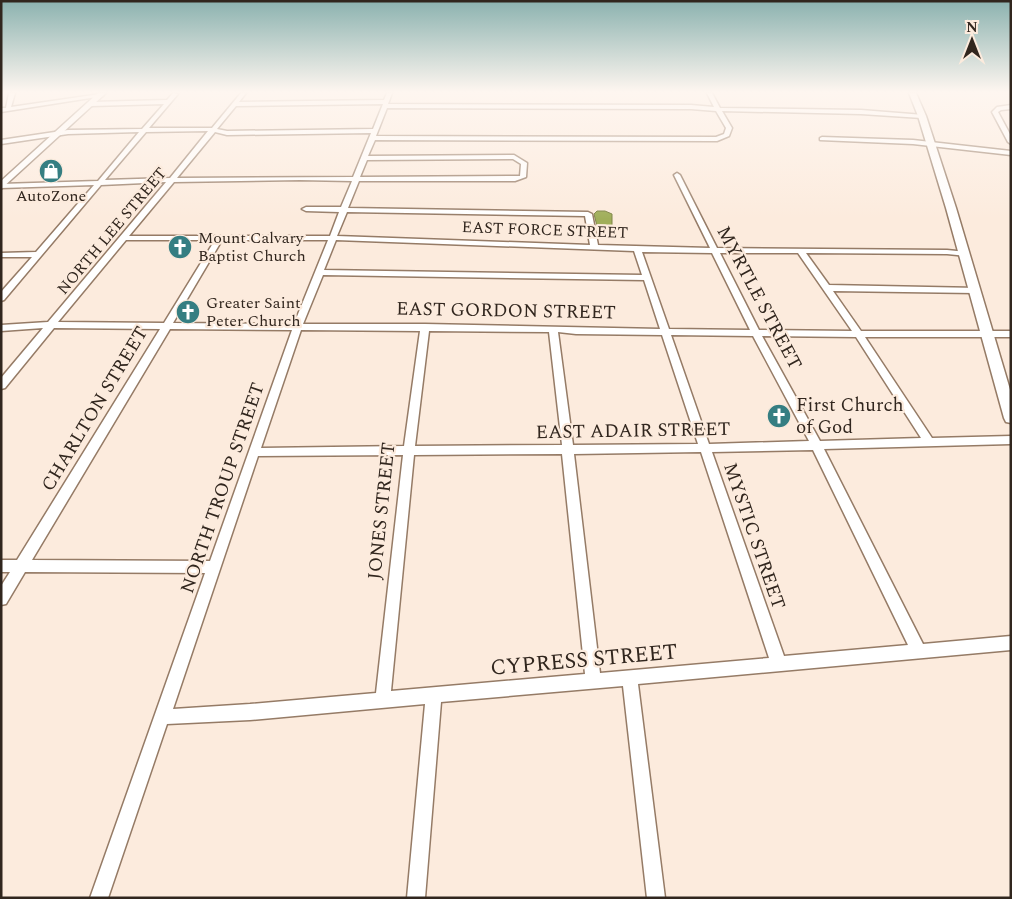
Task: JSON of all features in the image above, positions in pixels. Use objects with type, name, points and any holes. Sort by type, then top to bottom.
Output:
[{"type":"main road","points":[[1,186],[58,135]]},
{"type":"main road","points":[[928,135],[1011,418]]},
{"type":"street","points":[[1,142],[47,135]]},
{"type":"street","points":[[1,298],[140,135]]},
{"type":"street","name":"NORTH LEE STREET","points":[[1,385],[211,135]]},
{"type":"street","name":"NORTH TROUP STREET","points":[[99,898],[298,326],[346,210],[374,135]]},
{"type":"street","points":[[427,135],[708,140],[722,138],[725,135]]},
{"type":"street","points":[[822,139],[931,143],[1011,153]]},
{"type":"street","points":[[1,186],[172,180],[515,180],[524,177],[525,168],[524,163],[514,157],[365,158]]},
{"type":"street","name":"MYRTLE STREET","points":[[677,175],[756,332],[784,382],[919,651]]},
{"type":"street","points":[[306,209],[588,214],[594,247]]},
{"type":"street","name":"EAST FORCE STREET","points":[[124,238],[334,238],[637,249],[953,252],[964,254]]},
{"type":"street","name":"CHARLTON STREET","points":[[1,599],[220,238]]},
{"type":"street","name":"MYSTIC STREET","points":[[637,249],[779,664]]},
{"type":"street","points":[[800,251],[858,333],[930,443]]},
{"type":"street","points":[[1,255],[39,254]]},
{"type":"street","points":[[321,272],[647,278]]},
{"type":"street","points":[[827,288],[975,290]]},
{"type":"street","name":"EAST GORDON STREET","points":[[1,328],[51,325],[166,325],[425,327],[664,332],[1011,334]]},
{"type":"street","name":"JONES STREET","points":[[383,699],[409,451],[425,327]]},
{"type":"street","points":[[553,329],[569,450],[593,680]]},
{"type":"street","name":"EAST ADAIR STREET","points":[[255,452],[706,448],[1011,440]]},
{"type":"street","points":[[1,566],[215,567]]},
{"type":"street","name":"CYPRESS STREET","points":[[161,718],[250,712],[1011,643]]},
{"type":"street","points":[[630,677],[656,898]]},
{"type":"street","points":[[416,898],[434,694]]},
{"type":"shaded area","points":[[597,211],[605,211],[612,214],[612,226],[597,226],[594,214]]},
{"type":"place","name":"AutoZone","points":[[51,171]]},
{"type":"place","name":"Mount Calvary Baptist Church","points":[[180,247]]},
{"type":"place","name":"Greater Saint Peter Church","points":[[188,312]]},
{"type":"place","name":"First Church of God","points":[[779,416]]}]
